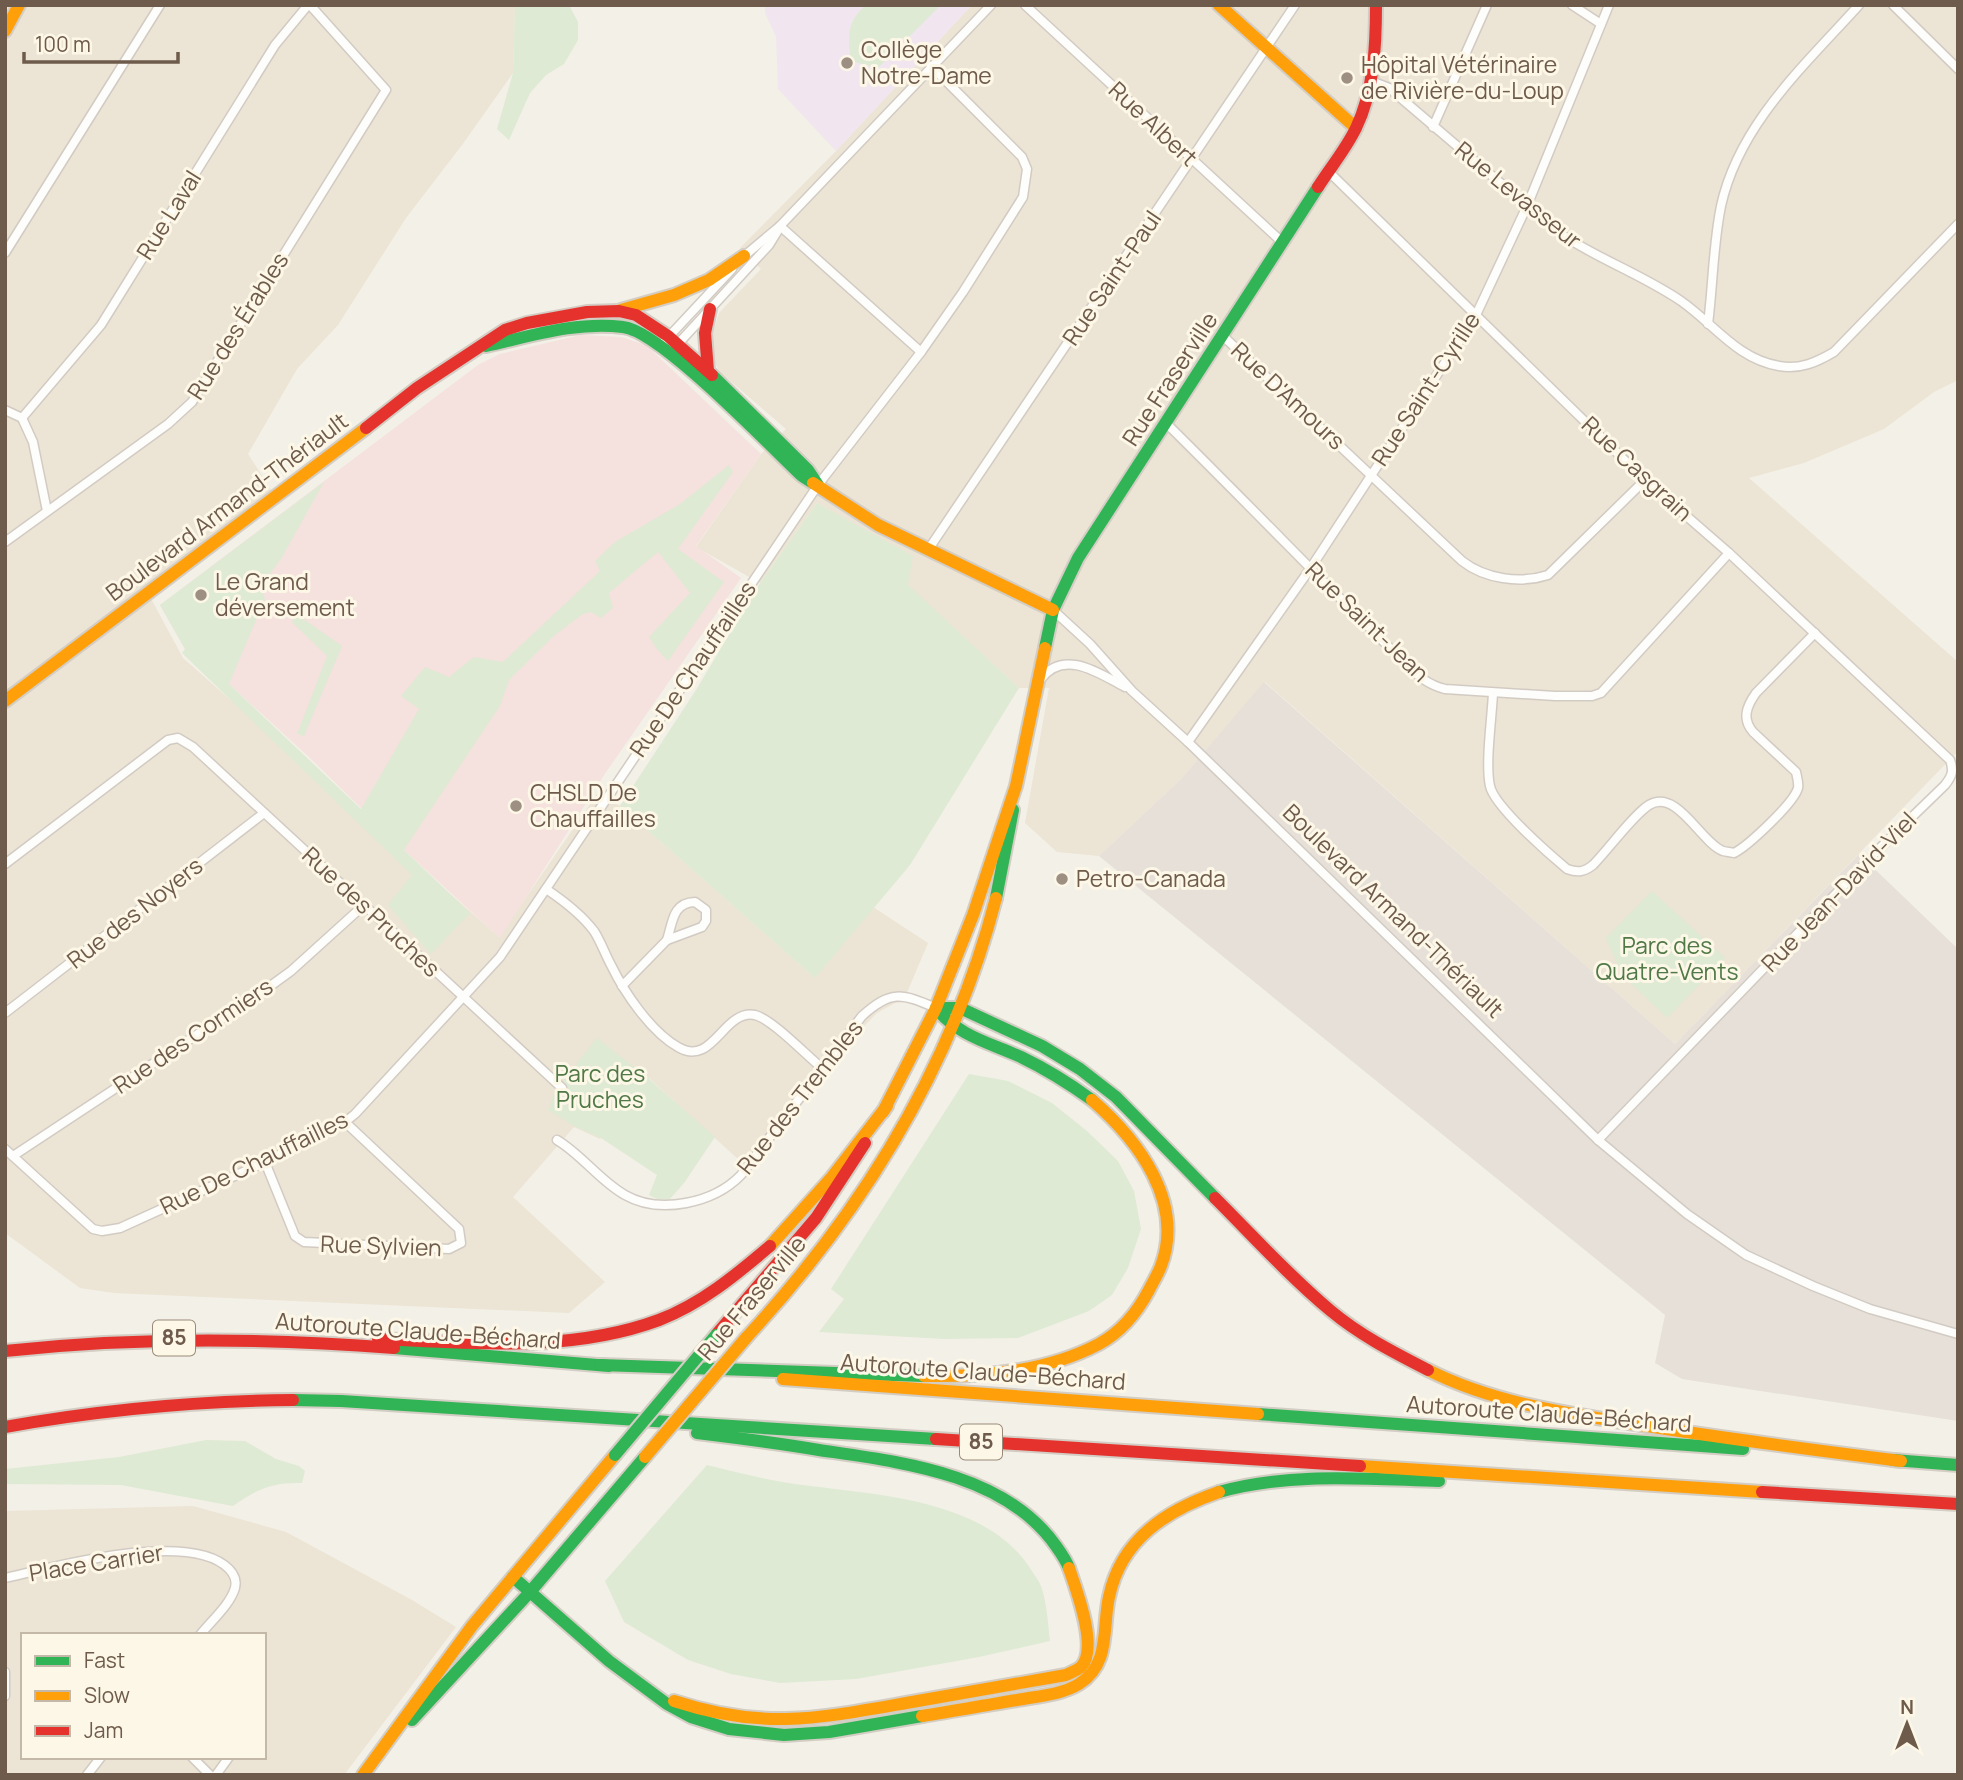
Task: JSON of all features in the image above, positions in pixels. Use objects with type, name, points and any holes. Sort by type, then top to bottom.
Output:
[{"type":"main road","points":[[5,31],[19,5]]},
{"type":"main road","points":[[1219,5],[1356,128]]},
{"type":"main road","name":"Rue Fraserville","points":[[377,1756],[530,1592],[800,1277],[860,1196],[910,1115],[952,1027],[986,935],[1003,871],[1016,786],[1053,610],[1078,558],[1356,128],[1371,81],[1376,50],[1376,5]]},
{"type":"main road","points":[[620,311],[674,295],[709,280],[744,256]]},
{"type":"main road","points":[[708,371],[705,333],[710,309]]},
{"type":"main road","name":"Boulevard Armand-Thériault","points":[[5,701],[331,456],[417,388],[475,348],[505,330],[527,323],[587,312],[620,311],[636,315],[802,476],[851,509],[1053,610]]},
{"type":"main road","name":"Boulevard Armand-Thériault","points":[[475,348],[554,330],[607,325],[642,332],[669,345],[708,371],[808,470],[818,485]]},
{"type":"main road","name":"Rue Fraserville","points":[[363,1775],[472,1626],[816,1218],[856,1159],[887,1106],[936,1008],[973,915],[1016,786]]},
{"type":"main road","points":[[936,1008],[960,1008],[1038,1043],[1088,1073],[1116,1097],[1317,1299],[1361,1333],[1401,1357],[1469,1387],[1541,1408],[1696,1434],[1901,1461]]},
{"type":"main road","points":[[600,1365],[911,1375],[981,1374],[1023,1370],[1079,1354],[1105,1341],[1131,1319],[1150,1294],[1158,1277],[1166,1244],[1164,1201],[1147,1161],[1130,1137],[1107,1113],[1076,1088],[1021,1058],[952,1027],[936,1008]]},
{"type":"main road","points":[[172,1338],[276,1334],[424,1341],[526,1342],[595,1337],[638,1328],[672,1315],[700,1300],[772,1245],[825,1187],[887,1106]]},
{"type":"main road","name":"Autoroute Claude-Béchard","points":[[5,1351],[78,1343],[172,1338],[342,1345],[1958,1465]]},
{"type":"main road","name":"85","points":[[5,1427],[140,1406],[238,1400],[341,1401],[1958,1504]]},
{"type":"main road","points":[[536,1414],[805,1447],[912,1466],[963,1480],[1017,1507],[1042,1527],[1069,1564],[1080,1596],[1085,1625],[1086,1659],[1078,1670],[1066,1675],[841,1716],[795,1721],[734,1718],[700,1710],[653,1693]]},
{"type":"main road","points":[[513,1577],[609,1661],[678,1712],[705,1723],[748,1733],[784,1735],[857,1728],[1072,1688],[1089,1678],[1099,1664],[1104,1648],[1113,1581],[1129,1550],[1152,1525],[1173,1511],[1199,1499],[1234,1489],[1282,1482],[1355,1479],[1716,1489]]},
{"type":"street","points":[[5,253],[160,5]]},
{"type":"street","name":"Rue des Érables","points":[[5,542],[167,424],[192,402],[386,89],[309,5]]},
{"type":"street","name":"Rue Laval","points":[[22,418],[101,325],[275,45],[309,5]]},
{"type":"street","points":[[669,345],[744,256],[780,226],[991,5]]},
{"type":"street","name":"Rue Albert","points":[[1024,5],[1282,242]]},
{"type":"street","name":"Rue Saint-Paul","points":[[929,550],[1295,5]]},
{"type":"street","points":[[1433,127],[1487,5]]},
{"type":"street","points":[[1572,5],[1601,24]]},
{"type":"street","name":"Rue Saint-Cyrille","points":[[1188,742],[1310,569],[1476,315],[1527,206],[1609,5]]},
{"type":"street","points":[[1708,324],[1715,240],[1722,204],[1743,147],[1761,117],[1859,5]]},
{"type":"street","points":[[1893,5],[1958,69]]},
{"type":"street","name":"Rue De Chauffailles","points":[[13,1156],[93,1229],[111,1230],[265,1162],[345,1122],[500,957],[818,485],[921,352],[963,292],[1023,197],[1027,169],[1022,156],[931,66]]},
{"type":"street","name":"Rue Levasseur","points":[[1371,81],[1389,88],[1559,233],[1581,248],[1671,295],[1737,349],[1780,367],[1815,363],[1834,352],[1958,224]]},
{"type":"street","name":"Rue Casgrain","points":[[1329,172],[1645,480],[1729,553],[1950,760]]},
{"type":"street","points":[[669,345],[710,309],[769,245],[780,226]]},
{"type":"street","points":[[780,226],[921,352]]},
{"type":"street","name":"Rue D'Amours","points":[[1223,336],[1474,570],[1504,578],[1540,578],[1548,575],[1645,480]]},
{"type":"street","points":[[5,410],[22,418],[33,442],[47,511]]},
{"type":"street","name":"Rue Saint-Jean","points":[[1166,423],[1421,678],[1445,689],[1580,696],[1601,693],[1729,553]]},
{"type":"street","name":"Boulevard Armand-Thériault","points":[[1053,610],[1090,644],[1132,691],[1188,742],[1598,1140],[1687,1214],[1746,1255],[1870,1310],[1958,1334]]},
{"type":"street","points":[[1493,693],[1489,776],[1492,793],[1509,814],[1567,869],[1585,871],[1649,805],[1658,802],[1670,803],[1714,846],[1734,853],[1751,842],[1798,790],[1796,772],[1753,732],[1747,725],[1745,714],[1756,693],[1815,633]]},
{"type":"street","points":[[1037,685],[1045,673],[1057,666],[1070,664],[1091,668],[1132,691]]},
{"type":"street","name":"Rue des Pruches","points":[[5,864],[168,740],[178,738],[193,747],[562,1088]]},
{"type":"street","name":"Rue Jean-David-Viel","points":[[1598,1140],[1945,785],[1953,768],[1950,760]]},
{"type":"street","name":"Rue des Noyers","points":[[5,1013],[264,813]]},
{"type":"street","points":[[546,889],[574,910],[595,933],[622,986],[646,1017],[679,1048],[689,1051],[701,1049],[717,1039],[734,1019],[755,1015],[771,1023],[822,1069]]},
{"type":"street","points":[[622,986],[667,940],[702,927],[707,915],[701,904],[688,902],[674,912],[667,940]]},
{"type":"street","name":"Rue des Cormiers","points":[[13,1156],[269,988],[364,905]]},
{"type":"street","name":"Rue des Trembles","points":[[557,1140],[626,1196],[642,1201],[674,1204],[706,1198],[731,1185],[741,1175],[862,1016],[883,999],[901,996],[936,1008]]},
{"type":"street","name":"Rue Sylvien","points":[[265,1162],[295,1236],[304,1242],[382,1247],[457,1247],[461,1243],[458,1229],[345,1122]]},
{"type":"street","points":[[5,1149],[13,1156]]},
{"type":"street","name":"Place Carrier","points":[[5,1578],[136,1553],[171,1551],[206,1556],[228,1568],[236,1583],[228,1601],[202,1633]]},
{"type":"street","points":[[5,1672],[5,1696]]},
{"type":"street","points":[[87,1775],[99,1759]]},
{"type":"street","points":[[194,1759],[210,1775]]},
{"type":"street","points":[[216,1775],[228,1759]]},
{"type":"shaded area","points":[[5,5],[515,5],[513,73],[406,218],[338,325],[297,369],[248,454],[275,496],[148,593],[183,658],[499,937],[597,794],[620,806],[815,978],[873,907],[928,943],[903,1002],[895,1003],[877,1013],[865,1025],[750,1170],[649,1078],[600,1139],[574,1127],[513,1197],[605,1282],[569,1313],[114,1293],[80,1288],[5,1233]]},
{"type":"shaded area","name":"Collège Notre-Dame","points":[[765,5],[972,5],[836,151],[778,89],[776,37],[765,13]]},
{"type":"shaded area","points":[[972,5],[1958,5],[1958,380],[1934,392],[1884,429],[1804,463],[1749,478],[1958,662],[1958,751],[1675,1044],[1265,682],[1181,779],[1099,856],[1057,852],[1025,823],[1049,688],[1019,688],[907,585],[912,556],[817,503],[760,583],[696,547],[761,454],[786,429],[721,373],[711,357],[712,336],[719,313],[761,269],[740,248],[836,151]]},
{"type":"shaded area","points":[[581,335],[621,337],[646,345],[761,454],[696,546],[741,578],[604,775],[500,938],[404,850],[310,758],[229,684],[186,651],[160,605],[478,365],[500,354]]},
{"type":"shaded area","points":[[1264,682],[1675,1044],[1859,854],[1958,949],[1958,1421],[1682,1379],[1655,1363],[1665,1315],[1099,856],[1181,779]]},
{"type":"shaded area","points":[[193,1506],[286,1532],[412,1600],[456,1627],[344,1775],[5,1775],[5,1511]]},
{"type":"green space","points":[[515,5],[569,5],[578,22],[578,40],[564,64],[546,75],[530,93],[509,140],[497,129],[513,73]]},
{"type":"green space","points":[[866,5],[941,5],[878,68],[851,61],[850,30],[859,11]]},
{"type":"green space","points":[[729,465],[733,472],[678,549],[724,582],[668,661],[649,637],[690,593],[658,552],[609,593],[613,608],[601,618],[591,612],[583,614],[555,635],[509,680],[500,706],[404,850],[470,913],[431,954],[388,905],[412,875],[182,653],[185,649],[160,605],[324,482],[281,559],[261,586],[265,599],[229,684],[361,809],[419,709],[401,696],[425,667],[449,677],[474,657],[503,662],[600,571],[595,561],[615,542],[680,504]]},
{"type":"green space","points":[[817,503],[913,556],[908,585],[1019,688],[910,865],[815,978],[620,806],[696,690],[760,583]]},
{"type":"green space","points":[[295,613],[342,646],[304,736],[297,734],[327,656],[292,622]]},
{"type":"green space","name":"Parc des Quatre-Vents","points":[[1652,891],[1725,958],[1667,1018],[1622,975],[1606,938]]},
{"type":"green space","name":"Parc des Pruches","points":[[597,1038],[648,1078],[715,1137],[669,1200],[649,1195],[657,1175],[601,1138],[548,1110],[556,1090]]},
{"type":"green space","points":[[969,1074],[1008,1081],[1052,1103],[1118,1161],[1134,1191],[1141,1229],[1128,1268],[1112,1295],[1089,1311],[1018,1338],[944,1339],[819,1332],[844,1299],[831,1289]]},
{"type":"green space","points":[[206,1440],[245,1441],[276,1459],[299,1466],[305,1471],[302,1483],[265,1488],[233,1506],[121,1485],[5,1484],[5,1469],[119,1457]]},
{"type":"green space","points":[[707,1465],[784,1482],[925,1504],[957,1514],[987,1528],[1012,1546],[1039,1582],[1045,1601],[1050,1641],[856,1679],[780,1683],[731,1674],[688,1660],[624,1622],[605,1581]]},
{"type":"traffic: fast","points":[[1045,648],[1053,610],[1078,558],[1318,187]]},
{"type":"traffic: fast","points":[[486,346],[554,330],[589,326],[623,327],[640,333],[688,368],[802,476],[813,483]]},
{"type":"traffic: fast","points":[[712,375],[808,470],[818,485]]},
{"type":"traffic: fast","points":[[996,898],[1013,810]]},
{"type":"traffic: fast","points":[[1092,1100],[1040,1067],[964,1032],[936,1008],[960,1008],[1042,1046],[1080,1069],[1116,1097],[1215,1198]]},
{"type":"traffic: fast","points":[[615,1455],[716,1335]]},
{"type":"traffic: fast","points":[[394,1348],[609,1366]]},
{"type":"traffic: fast","points":[[600,1365],[924,1376]]},
{"type":"traffic: fast","points":[[293,1400],[936,1439]]},
{"type":"traffic: fast","points":[[1258,1414],[1743,1449]]},
{"type":"traffic: fast","points":[[697,1433],[883,1460],[949,1475],[1009,1502],[1034,1521],[1056,1546],[1069,1568]]},
{"type":"traffic: fast","points":[[412,1720],[530,1592],[645,1457]]},
{"type":"traffic: fast","points":[[1893,1460],[1958,1465]]},
{"type":"traffic: fast","points":[[1219,1492],[1300,1479],[1439,1481]]},
{"type":"traffic: fast","points":[[513,1577],[609,1661],[667,1704],[691,1717],[729,1729],[784,1735],[829,1732],[922,1716]]},
{"type":"traffic: slow","points":[[5,31],[19,5]]},
{"type":"traffic: slow","points":[[1219,5],[1356,128]]},
{"type":"traffic: slow","points":[[621,310],[674,295],[709,280],[744,256]]},
{"type":"traffic: slow","points":[[5,701],[366,428]]},
{"type":"traffic: slow","points":[[813,483],[878,525],[1053,610]]},
{"type":"traffic: slow","points":[[883,1112],[936,1008],[973,915],[1016,786],[1045,648]]},
{"type":"traffic: slow","points":[[746,1338],[828,1240],[898,1133],[929,1077],[955,1019],[978,960],[996,898]]},
{"type":"traffic: slow","points":[[924,1376],[991,1374],[1058,1361],[1107,1339],[1128,1320],[1145,1298],[1161,1266],[1167,1242],[1167,1219],[1162,1196],[1140,1153],[1126,1134],[1092,1100]]},
{"type":"traffic: slow","points":[[770,1246],[832,1177],[887,1106]]},
{"type":"traffic: slow","points":[[645,1457],[746,1338]]},
{"type":"traffic: slow","points":[[1428,1370],[1479,1391],[1532,1406],[1706,1435],[1901,1461]]},
{"type":"traffic: slow","points":[[783,1379],[1258,1414]]},
{"type":"traffic: slow","points":[[363,1775],[472,1626],[615,1455]]},
{"type":"traffic: slow","points":[[1360,1466],[1762,1492]]},
{"type":"traffic: slow","points":[[922,1716],[1049,1695],[1079,1684],[1089,1676],[1101,1656],[1109,1597],[1115,1577],[1135,1543],[1165,1518],[1219,1492]]},
{"type":"traffic: slow","points":[[674,1701],[737,1716],[793,1719],[849,1713],[1066,1675],[1081,1667],[1088,1647],[1081,1604],[1069,1568]]},
{"type":"traffic: jam","points":[[1318,187],[1348,143],[1367,99],[1373,68],[1376,5]]},
{"type":"traffic: jam","points":[[708,371],[705,333],[710,309]]},
{"type":"traffic: jam","points":[[366,428],[417,388],[505,330],[527,323],[587,312],[619,311],[636,315],[668,336],[712,375]]},
{"type":"traffic: jam","points":[[716,1335],[816,1218],[865,1143]]},
{"type":"traffic: jam","points":[[1215,1198],[1286,1270],[1342,1320],[1428,1370]]},
{"type":"traffic: jam","points":[[378,1339],[484,1343],[556,1342],[625,1330],[659,1320],[689,1306],[731,1278],[770,1246]]},
{"type":"traffic: jam","points":[[5,1351],[151,1341],[297,1342],[394,1348]]},
{"type":"traffic: jam","points":[[5,1427],[148,1408],[293,1400]]},
{"type":"traffic: jam","points":[[936,1439],[1360,1466]]},
{"type":"traffic: jam","points":[[1762,1492],[1958,1504]]},
{"type":"place","name":"Collège Notre-Dame","points":[[847,63]]},
{"type":"place","name":"Hôpital Vétérinaire de Rivière-du-Loup","points":[[1347,78]]},
{"type":"place","name":"Le Grand déversement","points":[[201,595]]},
{"type":"place","name":"CHSLD De Chauffailles","points":[[516,806]]},
{"type":"place","name":"Petro-Canada","points":[[1062,879]]}]
